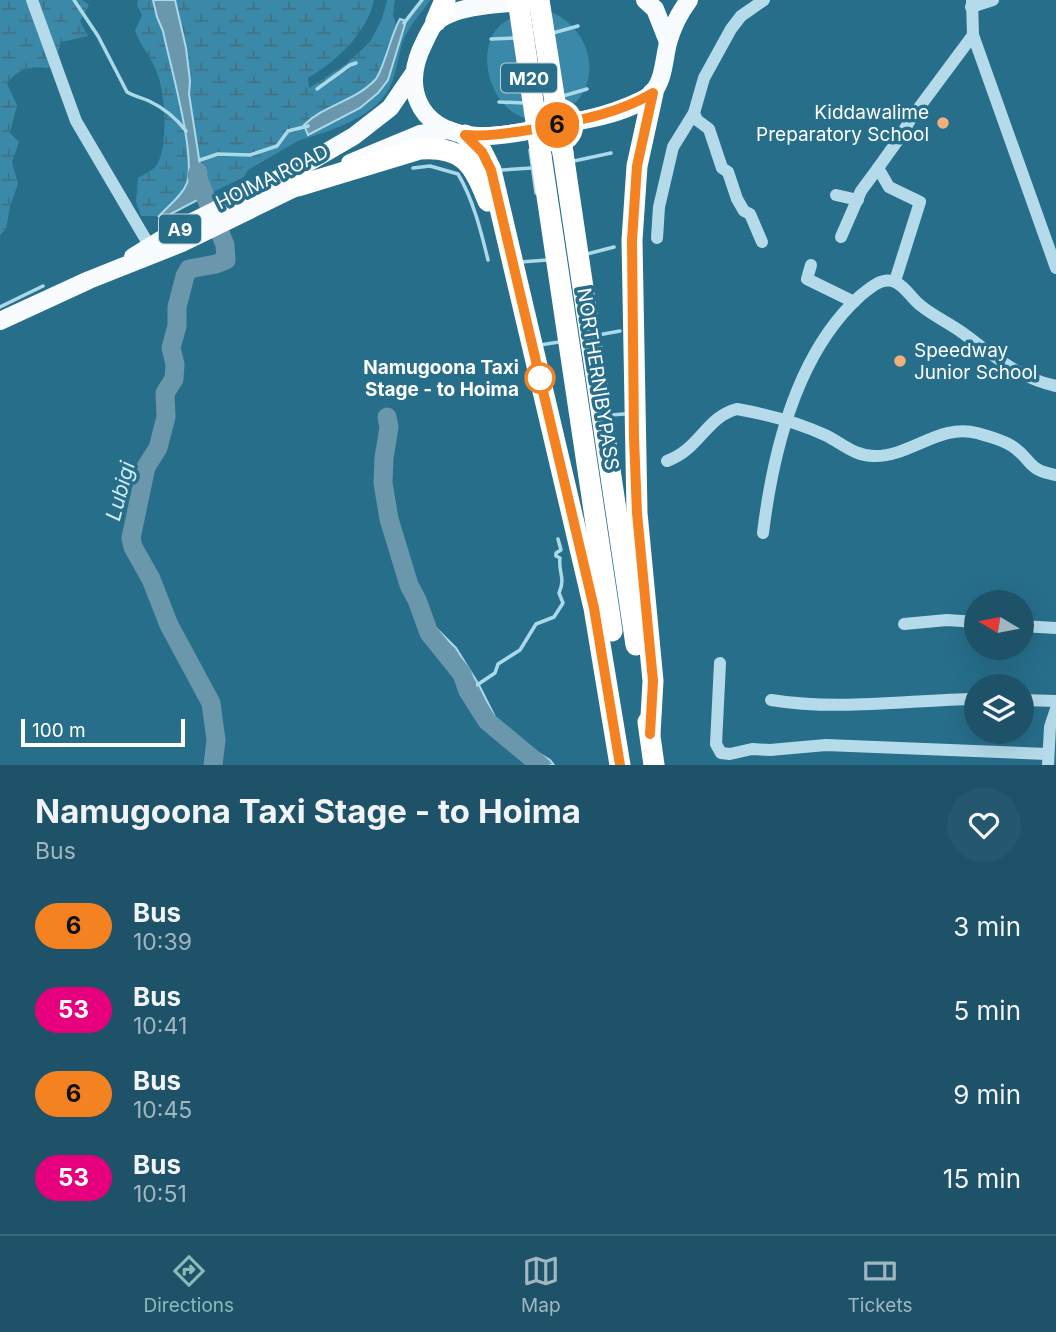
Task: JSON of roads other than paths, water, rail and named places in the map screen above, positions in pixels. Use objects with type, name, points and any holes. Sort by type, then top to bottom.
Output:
[{"type":"highway","points":[[436,21],[445,0]]},
{"type":"highway","name":"NORTHERN BYPASS","points":[[518,0],[632,765]]},
{"type":"highway","name":"NORTHERN BYPASS","points":[[537,0],[654,765]]},
{"type":"highway","points":[[650,734],[653,681],[637,513],[633,410],[632,240],[637,166],[653,93]]},
{"type":"highway","points":[[457,132],[482,152],[491,170],[594,608],[620,765]]},
{"type":"highway","points":[[296,179],[420,149],[449,150],[470,163],[513,268]]},
{"type":"main road","points":[[457,132],[431,120],[419,106],[415,92],[414,73],[418,54],[436,21],[464,9],[537,0]]},
{"type":"main road","points":[[645,0],[655,9],[668,42]]},
{"type":"main road","points":[[653,93],[662,73],[668,42],[689,0]]},
{"type":"main road","name":"A9","points":[[296,179],[390,108],[414,73]]},
{"type":"main road","name":"HOIMA ROAD","points":[[112,270],[149,245],[250,193],[420,134],[457,132],[479,136],[516,132],[617,111],[653,93]]},
{"type":"main road","name":"HOIMA ROAD","points":[[112,270],[182,243],[296,179]]},
{"type":"main road","name":"A9","points":[[0,321],[112,270]]},
{"type":"street","points":[[33,0],[76,121],[149,245]]},
{"type":"street","points":[[657,238],[659,207],[673,147],[694,113],[704,78],[741,16],[764,0]]},
{"type":"street","points":[[993,0],[972,4],[973,34],[1050,234],[1056,268]]},
{"type":"street","points":[[841,237],[861,191],[973,34]]},
{"type":"street","points":[[694,113],[697,120],[709,129],[722,168],[728,172],[737,199],[744,211],[750,214],[762,242]]},
{"type":"street","points":[[878,168],[889,187],[920,202],[895,281]]},
{"type":"street","points":[[836,195],[858,200]]},
{"type":"street","points":[[811,265],[807,279],[854,302]]},
{"type":"street","points":[[763,533],[769,487],[786,422],[810,363],[844,311],[884,280],[895,281],[917,303],[1014,370],[1056,386]]},
{"type":"street","points":[[667,461],[682,455],[724,412],[737,410],[824,435],[850,451],[871,456],[923,444],[940,434],[962,430],[977,433],[1010,445],[1033,467],[1056,475]]},
{"type":"street","points":[[904,624],[964,621]]},
{"type":"street","points":[[1034,627],[1056,628]]},
{"type":"street","points":[[720,663],[716,744],[721,753],[726,755],[752,749],[826,745],[1047,760],[1050,727],[1056,709]]},
{"type":"street","points":[[771,700],[836,705],[964,700]]},
{"type":"street","points":[[1034,700],[1056,701]]},
{"type":"waterway","points":[[74,0],[98,36],[127,92],[160,107],[186,131]]},
{"type":"waterway","points":[[404,23],[422,0]]},
{"type":"waterway","points":[[553,33],[578,26]]},
{"type":"waterway","points":[[491,39],[514,38]]},
{"type":"waterway","points":[[317,89],[356,63]]},
{"type":"waterway","points":[[563,96],[587,89]]},
{"type":"waterway","points":[[499,102],[524,103]]},
{"type":"waterway","points":[[200,160],[218,154],[250,155],[277,146],[288,131],[308,126]]},
{"type":"waterway","points":[[530,150],[536,193]]},
{"type":"waterway","points":[[574,161],[611,153]]},
{"type":"waterway","points":[[413,168],[430,166],[458,174],[472,205],[488,260]]},
{"type":"waterway","points":[[502,170],[532,168]]},
{"type":"waterway","name":"Lubigi","points":[[198,172],[197,176],[225,245],[226,260],[189,269],[185,276],[171,348],[175,364],[174,379],[165,393],[166,417],[158,448],[146,467],[131,538],[169,625],[211,703],[216,740],[213,765]]},
{"type":"waterway","points":[[587,254],[614,247]]},
{"type":"waterway","points":[[521,262],[547,260]]},
{"type":"waterway","points":[[0,307],[43,286]]},
{"type":"waterway","points":[[598,335],[620,331]]},
{"type":"waterway","points":[[540,345],[559,342]]},
{"type":"waterway","points":[[611,415],[624,414]]},
{"type":"waterway","points":[[387,417],[389,427],[383,483],[389,519],[409,585],[429,633],[462,674],[468,691],[487,721],[540,765]]},
{"type":"waterway","points":[[468,691],[495,673],[498,664],[520,650],[536,624],[554,617],[563,603],[559,593],[562,583],[560,558],[556,556],[561,550],[558,539]]},
{"type":"place","name":"Kiddawalime Preparatory School","points":[[943,123]]},
{"type":"place","name":"Speedway Junior School","points":[[900,361]]},
{"type":"place","name":"Namugoona Taxi Stage - to Hoima","points":[[540,378]]}]
